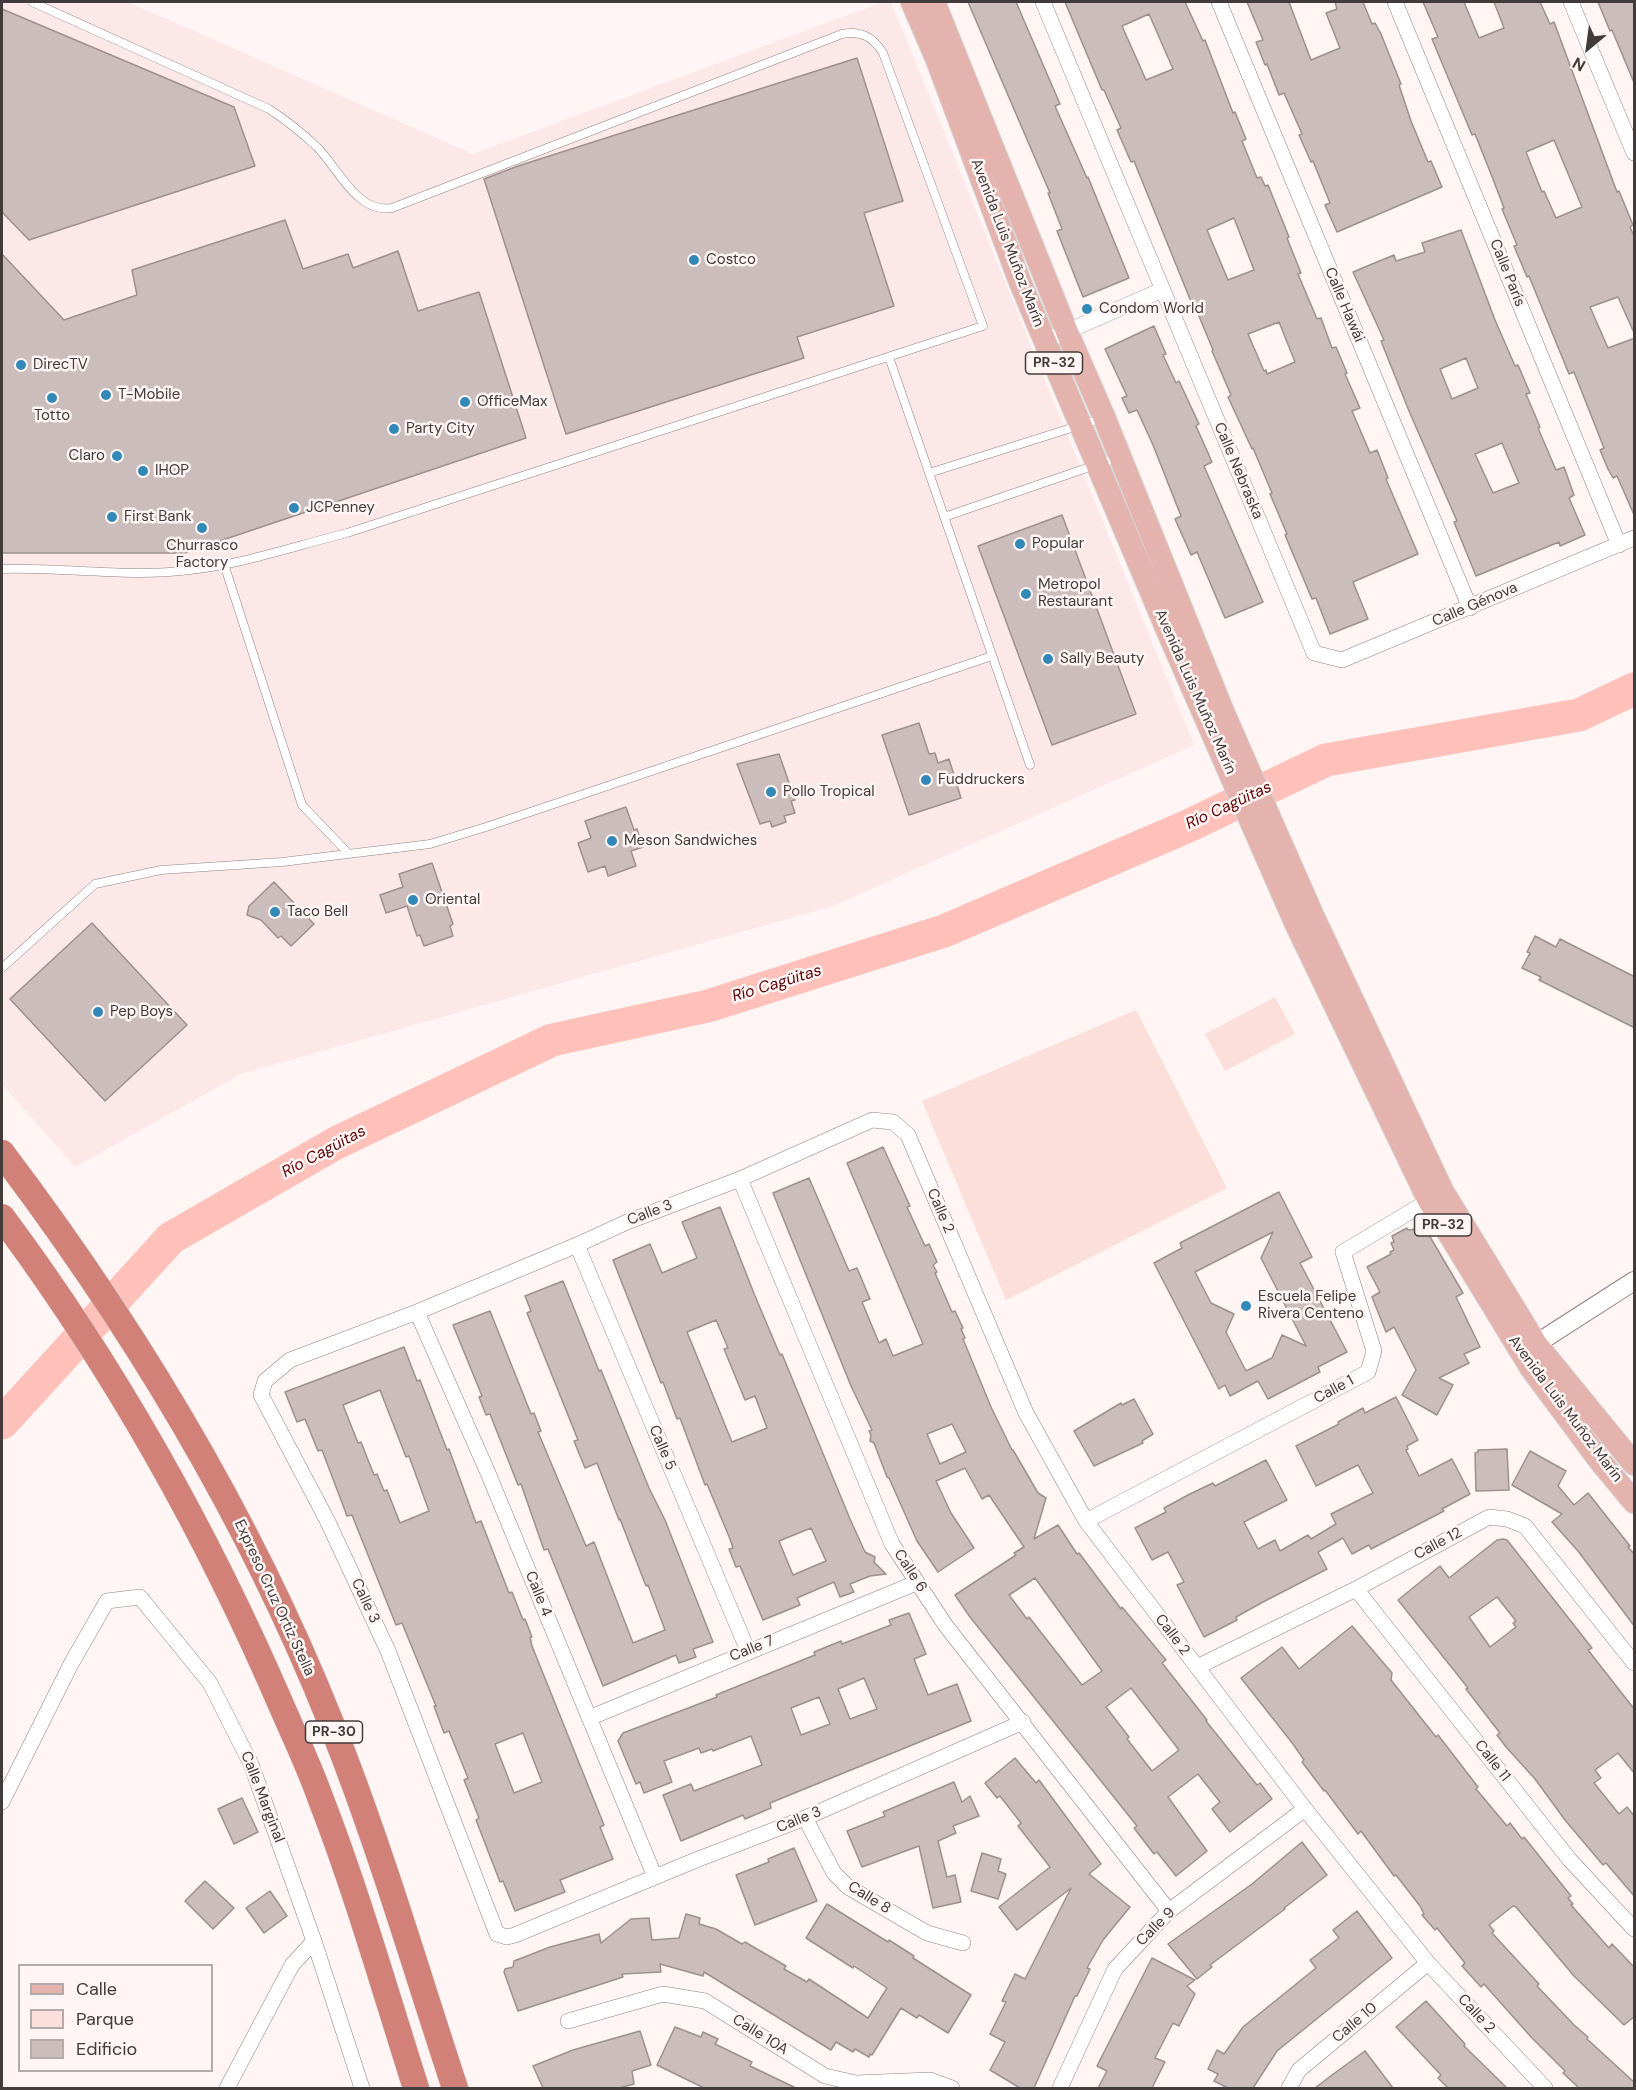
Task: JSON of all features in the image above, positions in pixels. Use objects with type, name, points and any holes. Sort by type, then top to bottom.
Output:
[{"type":"highway","name":"Expreso Cruz Ortiz Stella","points":[[2,1153],[116,1313],[238,1521],[271,1587],[309,1670],[345,1758],[455,2088]]},
{"type":"highway","name":"PR-30","points":[[2,1217],[38,1266],[137,1419],[202,1534],[243,1618],[320,1796],[416,2088]]},
{"type":"main road","name":"Avenida Luis Muñoz Marín","points":[[912,2],[937,60],[1020,282],[1097,463],[1216,717],[1304,919],[1436,1197],[1600,1461],[1635,1502]]},
{"type":"main road","name":"Avenida Luis Muñoz Marín","points":[[934,2],[1067,332],[1104,417],[1216,717]]},
{"type":"main road","name":"Avenida Luis Muñoz Marín","points":[[1529,1349],[1635,1464]]},
{"type":"street","name":"Calle Nebraska","points":[[1043,2],[1314,653]]},
{"type":"street","name":"Calle Hawái","points":[[1220,2],[1470,608]]},
{"type":"street","name":"Calle París","points":[[1395,2],[1619,545]]},
{"type":"street","points":[[1571,2],[1635,153]]},
{"type":"street","points":[[1045,341],[1162,290]]},
{"type":"street","name":"Calle Génova","points":[[1314,653],[1342,660],[1635,538]]},
{"type":"street","name":"Calle 3","points":[[893,1122],[872,1120],[740,1179],[627,1222],[417,1312],[290,1360],[265,1381],[261,1395],[327,1520],[388,1651],[497,1934],[507,1937],[515,1935],[805,1818],[1023,1722]]},
{"type":"street","name":"Calle 2","points":[[893,1122],[908,1135],[1026,1413],[1086,1521],[1305,1809],[1428,1963],[1545,2088]]},
{"type":"street","name":"Calle 6","points":[[740,1179],[892,1544],[946,1626],[1169,1911]]},
{"type":"street","name":"Calle 1","points":[[1086,1521],[1368,1372],[1374,1351],[1343,1252],[1436,1197]]},
{"type":"street","name":"Calle 5","points":[[577,1245],[748,1651]]},
{"type":"street","points":[[1529,1349],[1635,1281]]},
{"type":"street","name":"Calle 4","points":[[417,1312],[488,1473],[655,1877]]},
{"type":"street","name":"Calle 12","points":[[1197,1667],[1356,1588],[1488,1517],[1507,1519],[1525,1526],[1635,1663]]},
{"type":"street","name":"Calle 7","points":[[589,1718],[916,1583]]},
{"type":"street","name":"Calle 11","points":[[1356,1588],[1569,1859],[1635,1929]]},
{"type":"street","name":"Calle Marginal","points":[[2,1802],[106,1601],[140,1597],[210,1683],[251,1764],[314,1941],[362,2088]]},
{"type":"street","name":"Calle 9","points":[[1060,2088],[1115,1969],[1169,1911],[1305,1809]]},
{"type":"street","name":"Calle 8","points":[[805,1818],[834,1873],[848,1887],[927,1934],[963,1943]]},
{"type":"street","points":[[226,2088],[292,1965],[314,1941]]},
{"type":"street","name":"Calle 10","points":[[1289,2088],[1299,2070],[1428,1963]]},
{"type":"street","name":"Calle 10A","points":[[568,2021],[663,1994],[705,2001],[825,2076],[855,2086],[930,2080],[952,2088]]},
{"type":"lane","points":[[2,569],[187,571],[346,534],[982,326],[883,53],[874,41],[863,34],[856,32],[842,34],[403,204],[382,210],[370,206],[359,198],[318,148],[269,109],[32,2]]},
{"type":"lane","points":[[889,357],[1030,765]]},
{"type":"lane","points":[[929,473],[1104,417]]},
{"type":"lane","points":[[944,517],[1119,457]]},
{"type":"lane","points":[[224,564],[302,805],[348,854]]},
{"type":"lane","points":[[2,968],[95,884],[161,870],[282,862],[430,844],[446,840],[992,656]]},
{"type":"shaded area","points":[[2,2],[128,2],[473,154],[883,2],[891,2],[1194,745],[833,906],[241,1074],[75,1167],[2,1084]]},
{"type":"green space","points":[[1275,997],[1295,1034],[1225,1071],[1205,1034]]},
{"type":"green space","points":[[1136,1010],[1227,1188],[1006,1300],[922,1101]]},
{"type":"building","points":[[968,2],[1016,2],[1060,104],[1055,106],[1088,177],[1129,278],[1083,297],[1057,231],[1062,229],[1048,193],[1050,193]]},
{"type":"building","points":[[1065,2],[1185,2],[1203,41],[1205,40],[1233,113],[1235,112],[1246,139],[1242,141],[1257,178],[1261,177],[1265,186],[1268,185],[1289,237],[1287,238],[1301,273],[1298,274],[1317,319],[1321,318],[1332,348],[1336,347],[1347,373],[1345,374],[1360,408],[1352,411],[1370,453],[1377,450],[1388,478],[1386,479],[1418,554],[1353,582],[1368,619],[1330,634],[1316,598],[1312,599],[1285,535],[1287,534],[1270,494],[1272,493],[1228,397],[1231,395],[1213,350],[1134,161],[1131,162],[1117,130],[1121,128],[1102,90]],"holes":[[[1149,14],[1173,69],[1146,80],[1122,26]],[[1234,218],[1254,270],[1228,280],[1207,230]],[[1279,322],[1295,362],[1267,374],[1248,334]]]},
{"type":"building","points":[[1247,2],[1289,2],[1311,60],[1340,48],[1326,13],[1337,9],[1335,2],[1363,2],[1372,24],[1375,23],[1381,34],[1401,84],[1399,85],[1411,121],[1428,162],[1431,161],[1442,187],[1337,232],[1325,205],[1330,203],[1313,161],[1311,162],[1299,135],[1302,134],[1284,93],[1279,95],[1256,42],[1263,40]]},
{"type":"building","points":[[1423,2],[1464,2],[1479,38],[1504,28],[1494,2],[1540,2],[1550,24],[1554,22],[1617,192],[1619,191],[1633,225],[1630,227],[1635,238],[1635,335],[1618,297],[1590,307],[1608,348],[1635,338],[1635,517],[1617,476],[1613,478],[1608,469],[1600,450],[1604,448],[1574,372],[1569,374],[1529,276],[1527,277],[1514,246],[1517,245],[1491,174],[1432,39],[1438,37]],"holes":[[[1554,140],[1582,207],[1556,218],[1544,191],[1542,192],[1526,152]]]},
{"type":"building","points":[[1598,2],[1635,2],[1635,85],[1612,30],[1610,31]]},
{"type":"building","points":[[2,9],[234,107],[255,166],[29,240],[2,212]]},
{"type":"building","name":"Costco","points":[[857,58],[903,201],[864,213],[894,306],[797,337],[804,358],[566,434],[484,179],[518,166]]},
{"type":"building","points":[[285,220],[303,269],[348,254],[353,268],[398,251],[418,311],[479,292],[526,438],[184,553],[2,553],[2,254],[64,320],[137,295],[132,270]]},
{"type":"building","points":[[1461,230],[1495,320],[1515,366],[1518,365],[1530,393],[1526,394],[1556,470],[1564,467],[1574,495],[1569,498],[1585,535],[1560,546],[1559,542],[1476,576],[1454,522],[1457,521],[1381,341],[1384,340],[1353,272],[1394,255],[1396,261],[1425,252],[1422,243]],"holes":[[[1466,358],[1478,388],[1452,399],[1440,369]],[[1502,443],[1519,483],[1493,493],[1475,454]]]},
{"type":"building","points":[[1154,326],[1166,354],[1163,355],[1176,383],[1179,381],[1199,424],[1196,426],[1212,462],[1204,466],[1263,602],[1225,618],[1197,552],[1191,555],[1175,519],[1181,516],[1153,445],[1137,410],[1129,413],[1122,398],[1127,396],[1105,349]]},
{"type":"building","points":[[1062,515],[1136,714],[1052,745],[978,546]]},
{"type":"building","name":"Fuddruckers","points":[[919,723],[929,754],[935,753],[938,763],[949,759],[961,798],[909,815],[882,735]]},
{"type":"building","name":"Pollo Tropical","points":[[779,754],[795,800],[791,801],[795,813],[784,816],[786,822],[772,827],[770,821],[760,824],[737,764]]},
{"type":"building","name":"Meson Sandwiches","points":[[626,807],[643,847],[631,851],[636,866],[608,876],[605,866],[588,872],[578,843],[591,838],[585,821]]},
{"type":"building","name":"Oriental","points":[[432,863],[453,924],[450,926],[453,936],[424,946],[420,935],[417,936],[407,906],[386,913],[380,895],[403,887],[399,874]]},
{"type":"building","name":"Taco Bell","points":[[274,882],[314,924],[291,946],[281,936],[278,938],[261,920],[247,915],[249,906]]},
{"type":"building","name":"Pep Boys","points":[[92,923],[187,1025],[105,1101],[10,999]]},
{"type":"building","points":[[1535,936],[1556,947],[1560,939],[1635,977],[1635,1028],[1539,980],[1541,977],[1522,968]]},
{"type":"building","points":[[883,1147],[910,1206],[907,1207],[925,1246],[929,1244],[937,1262],[933,1265],[937,1272],[935,1273],[952,1312],[955,1311],[963,1328],[961,1329],[965,1338],[963,1339],[991,1407],[1012,1450],[1038,1493],[1046,1498],[1034,1539],[1058,1525],[1077,1554],[1079,1553],[1121,1609],[1122,1607],[1166,1660],[1162,1663],[1206,1721],[1257,1785],[1260,1783],[1272,1799],[1230,1832],[1212,1809],[1220,1802],[1198,1774],[1168,1797],[1207,1851],[1176,1876],[1157,1852],[1154,1854],[1134,1828],[1137,1826],[970,1617],[955,1595],[1016,1555],[1014,1553],[1024,1547],[989,1495],[982,1499],[965,1468],[936,1481],[951,1513],[974,1548],[938,1572],[917,1541],[874,1443],[870,1441],[869,1431],[872,1430],[851,1386],[773,1193],[809,1178],[849,1271],[857,1268],[870,1299],[862,1302],[879,1343],[886,1339],[893,1356],[923,1344],[847,1163]],"holes":[[[952,1424],[966,1452],[940,1464],[927,1434]],[[1035,1578],[1102,1671],[1082,1685],[1009,1595]],[[1131,1688],[1179,1750],[1152,1771],[1106,1707]]]},
{"type":"building","points":[[1279,1192],[1312,1257],[1300,1263],[1347,1352],[1318,1367],[1320,1372],[1268,1399],[1258,1381],[1230,1396],[1225,1385],[1219,1389],[1154,1263],[1182,1248],[1180,1243]],"holes":[[[1273,1232],[1261,1258],[1306,1346],[1282,1335],[1272,1358],[1246,1371],[1226,1332],[1234,1314],[1211,1303],[1195,1272]]]},
{"type":"building","points":[[720,1207],[755,1296],[780,1355],[782,1354],[850,1519],[865,1552],[875,1557],[874,1562],[886,1574],[870,1576],[850,1584],[854,1592],[840,1597],[834,1582],[797,1598],[800,1605],[763,1620],[740,1566],[736,1567],[729,1549],[733,1548],[730,1539],[707,1484],[705,1485],[680,1418],[677,1419],[663,1382],[661,1383],[613,1260],[650,1244],[662,1273],[697,1258],[682,1222]],"holes":[[[716,1320],[728,1348],[724,1349],[745,1400],[755,1396],[767,1428],[732,1442],[687,1332]],[[811,1528],[826,1561],[793,1575],[779,1541]]]},
{"type":"building","points":[[1407,1228],[1408,1230],[1424,1230],[1429,1235],[1463,1293],[1456,1297],[1480,1347],[1464,1354],[1469,1363],[1439,1378],[1453,1385],[1437,1415],[1402,1395],[1416,1370],[1394,1327],[1386,1332],[1372,1297],[1380,1292],[1367,1267],[1391,1254],[1390,1252],[1394,1250],[1391,1243],[1394,1242],[1392,1236]]},
{"type":"building","points":[[563,1281],[599,1371],[601,1370],[649,1488],[665,1520],[713,1642],[693,1649],[696,1657],[679,1663],[676,1655],[603,1686],[548,1549],[544,1550],[521,1484],[518,1485],[490,1414],[486,1415],[479,1397],[482,1396],[453,1325],[490,1311],[531,1414],[534,1413],[541,1431],[538,1432],[586,1546],[594,1542],[633,1643],[665,1630],[597,1463],[585,1468],[574,1441],[578,1440],[527,1313],[531,1311],[525,1296]]},
{"type":"building","points":[[404,1347],[417,1381],[420,1380],[447,1450],[449,1449],[476,1523],[481,1521],[509,1593],[512,1592],[523,1620],[525,1619],[532,1637],[530,1637],[532,1646],[604,1825],[600,1827],[613,1859],[560,1880],[565,1892],[515,1911],[503,1881],[500,1882],[476,1820],[479,1818],[464,1780],[468,1778],[449,1731],[444,1733],[434,1706],[436,1706],[402,1623],[396,1625],[352,1515],[347,1516],[322,1450],[318,1451],[305,1419],[297,1422],[285,1392]],"holes":[[[380,1390],[406,1457],[409,1456],[429,1511],[400,1523],[387,1490],[384,1491],[377,1474],[374,1475],[361,1442],[358,1443],[343,1405]],[[523,1733],[542,1782],[514,1793],[495,1744]]]},
{"type":"building","points":[[1396,1397],[1418,1440],[1407,1446],[1406,1450],[1419,1476],[1452,1459],[1470,1494],[1442,1509],[1444,1511],[1371,1549],[1369,1545],[1352,1554],[1343,1538],[1318,1552],[1327,1569],[1263,1602],[1236,1617],[1237,1620],[1204,1637],[1177,1585],[1184,1582],[1168,1552],[1152,1560],[1135,1528],[1166,1512],[1164,1508],[1190,1494],[1213,1483],[1215,1486],[1266,1460],[1287,1500],[1244,1522],[1258,1549],[1275,1540],[1280,1551],[1308,1535],[1311,1539],[1336,1524],[1331,1514],[1373,1493],[1358,1465],[1316,1486],[1296,1446],[1339,1424],[1338,1422],[1363,1408],[1365,1413]]},
{"type":"building","points":[[1134,1399],[1153,1434],[1142,1441],[1143,1443],[1094,1466],[1074,1431],[1121,1403],[1122,1405]]},
{"type":"building","points":[[1507,1449],[1509,1490],[1476,1491],[1475,1453],[1478,1450]]},
{"type":"building","points":[[1530,1451],[1566,1471],[1558,1486],[1574,1505],[1588,1493],[1630,1546],[1628,1547],[1635,1555],[1635,1627],[1578,1551],[1552,1522],[1562,1514],[1512,1485]]},
{"type":"building","points":[[1497,1540],[1507,1540],[1592,1648],[1588,1650],[1635,1710],[1635,1774],[1618,1753],[1595,1770],[1601,1778],[1594,1783],[1619,1814],[1627,1807],[1635,1817],[1635,1897],[1606,1863],[1603,1865],[1565,1820],[1535,1779],[1506,1747],[1497,1735],[1500,1733],[1466,1689],[1468,1688],[1398,1600],[1440,1566],[1449,1578]],"holes":[[[1497,1597],[1516,1621],[1513,1623],[1516,1627],[1490,1647],[1469,1617]]]},
{"type":"building","points":[[909,1613],[926,1654],[914,1659],[928,1695],[957,1684],[971,1721],[770,1803],[771,1808],[745,1819],[743,1815],[681,1841],[663,1795],[691,1784],[694,1791],[762,1765],[751,1736],[713,1751],[712,1749],[701,1753],[699,1748],[664,1761],[672,1782],[644,1793],[640,1782],[636,1784],[618,1741],[623,1733],[717,1697],[716,1695],[815,1655],[814,1652],[841,1641],[842,1644],[891,1625],[889,1620]],"holes":[[[864,1678],[877,1709],[850,1719],[838,1689]],[[819,1697],[830,1724],[801,1735],[791,1708]]]},
{"type":"building","points":[[1352,1626],[1392,1673],[1391,1680],[1436,1737],[1438,1735],[1478,1787],[1476,1789],[1507,1826],[1510,1823],[1522,1839],[1524,1837],[1571,1896],[1568,1898],[1573,1904],[1571,1905],[1609,1948],[1612,1944],[1635,1968],[1635,2016],[1624,2025],[1574,1976],[1516,1907],[1513,1906],[1489,1925],[1494,1931],[1492,1933],[1539,1984],[1537,1986],[1588,2037],[1587,2039],[1635,2083],[1635,2088],[1579,2088],[1563,2073],[1565,2071],[1484,1984],[1481,1987],[1462,1966],[1465,1963],[1437,1928],[1435,1930],[1422,1915],[1424,1914],[1420,1906],[1396,1875],[1394,1876],[1361,1831],[1358,1834],[1324,1791],[1302,1762],[1304,1760],[1293,1744],[1241,1678],[1282,1647],[1299,1669]]},
{"type":"building","points":[[1015,1758],[1036,1783],[1039,1780],[1101,1864],[1089,1874],[1130,1907],[1103,1940],[1087,1968],[1090,1969],[1075,1996],[1034,2088],[1020,2088],[990,2070],[1005,2042],[990,2034],[1006,2002],[1002,2001],[1015,1974],[1025,1979],[1071,1888],[1017,1930],[999,1907],[1050,1867],[1018,1826],[1021,1823],[1000,1796],[997,1798],[985,1783]]},
{"type":"building","points":[[954,1782],[962,1802],[970,1796],[979,1816],[953,1826],[956,1833],[938,1841],[947,1877],[955,1875],[961,1902],[933,1908],[919,1846],[862,1867],[847,1831],[885,1816],[883,1812]]},
{"type":"building","points":[[242,1798],[258,1832],[234,1844],[218,1809]]},
{"type":"building","points":[[1302,1842],[1327,1875],[1210,1965],[1212,1967],[1197,1979],[1168,1944],[1252,1884]]},
{"type":"building","points":[[794,1848],[817,1901],[755,1925],[736,1875],[769,1862],[768,1859]]},
{"type":"building","points":[[982,1853],[1001,1859],[998,1871],[1006,1874],[998,1899],[971,1891]]},
{"type":"building","points":[[205,1881],[234,1908],[213,1929],[185,1901]]},
{"type":"building","points":[[270,1891],[287,1916],[264,1933],[246,1908]]},
{"type":"building","points":[[827,1904],[888,1942],[889,1940],[971,1995],[948,2033],[919,2015],[917,2018],[901,2008],[869,2057],[855,2049],[853,2052],[836,2042],[831,2050],[704,1972],[703,1976],[660,1964],[661,1972],[622,1974],[623,1977],[518,2011],[504,1972],[505,1969],[513,1967],[514,1961],[550,1947],[599,1934],[601,1943],[631,1919],[649,1918],[652,1940],[679,1938],[686,1914],[700,1918],[699,1924],[716,1929],[742,1944],[745,1942],[786,1966],[784,1969],[807,1982],[809,1979],[868,2018],[887,1988],[806,1938]]},
{"type":"building","points":[[1357,1911],[1392,1958],[1277,2051],[1253,2088],[1228,2088],[1214,2081],[1218,2074],[1208,2069],[1217,2050],[1224,2054],[1243,2027],[1316,1968],[1310,1960],[1339,1938],[1333,1930]]},
{"type":"building","points":[[1152,1958],[1195,1980],[1187,1986],[1195,1994],[1179,2026],[1173,2023],[1155,2058],[1165,2062],[1152,2088],[1098,2088],[1107,2071],[1097,2066]]},
{"type":"building","points":[[1426,2001],[1465,2044],[1464,2046],[1507,2088],[1448,2088],[1438,2078],[1441,2075],[1396,2027]]},
{"type":"building","points":[[675,2027],[701,2037],[703,2032],[718,2039],[715,2044],[752,2062],[750,2066],[796,2088],[704,2088],[657,2065]]},
{"type":"building","points":[[640,2031],[651,2065],[632,2071],[634,2084],[619,2088],[543,2088],[533,2066],[573,2050]]},
{"type":"building","points":[[1365,2051],[1393,2088],[1315,2088],[1332,2075]]},
{"type":"waterway","name":"Río Cagüitas","points":[[2,1423],[171,1238],[336,1143],[552,1040],[708,1006],[944,931],[1186,827],[1326,760],[1579,715],[1634,689]]},
{"type":"place","name":"Costco","points":[[694,260]]},
{"type":"place","name":"Condom World","points":[[1087,309]]},
{"type":"place","name":"DirecTV","points":[[21,365]]},
{"type":"place","name":"T-Mobile","points":[[106,395]]},
{"type":"place","name":"Totto","points":[[52,398]]},
{"type":"place","name":"OfficeMax","points":[[465,402]]},
{"type":"place","name":"Party City","points":[[394,429]]},
{"type":"place","name":"Claro","points":[[117,456]]},
{"type":"place","name":"IHOP","points":[[143,471]]},
{"type":"place","name":"JCPenney","points":[[294,508]]},
{"type":"place","name":"First Bank","points":[[112,517]]},
{"type":"place","name":"Churrasco Factory","points":[[202,528]]},
{"type":"place","name":"Popular","points":[[1020,544]]},
{"type":"place","name":"Metropol Restaurant","points":[[1026,594]]},
{"type":"place","name":"Sally Beauty","points":[[1048,659]]},
{"type":"place","name":"Fuddruckers","points":[[926,780]]},
{"type":"place","name":"Pollo Tropical","points":[[771,792]]},
{"type":"place","name":"Meson Sandwiches","points":[[612,841]]},
{"type":"place","name":"Oriental","points":[[413,900]]},
{"type":"place","name":"Taco Bell","points":[[275,912]]},
{"type":"place","name":"Pep Boys","points":[[98,1012]]},
{"type":"place","name":"Escuela Felipe Rivera Centeno","points":[[1246,1306]]}]
